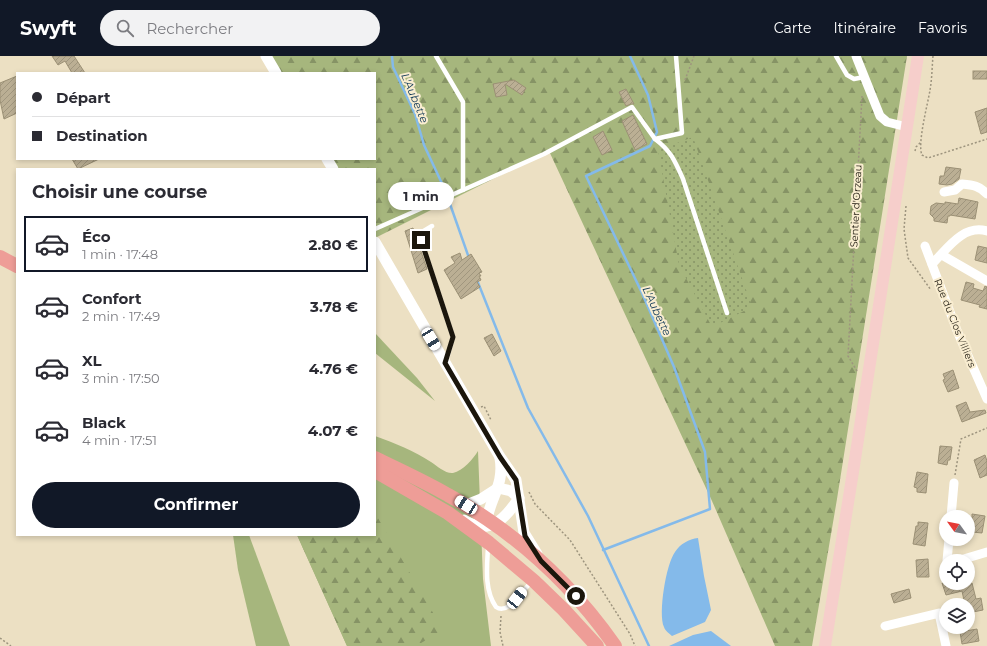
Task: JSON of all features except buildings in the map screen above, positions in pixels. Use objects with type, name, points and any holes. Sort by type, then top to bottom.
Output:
[{"type":"main road","points":[[825,646],[918,56]]},
{"type":"main road","points":[[0,247],[16,256]]},
{"type":"main road","points":[[0,257],[16,265]]},
{"type":"main road","points":[[376,459],[466,505],[489,523],[520,543],[568,587],[592,614],[616,646]]},
{"type":"main road","points":[[376,472],[448,513],[489,543],[534,581],[564,610],[597,646]]},
{"type":"street","points":[[266,56],[275,72]]},
{"type":"street","points":[[856,56],[880,116],[887,122],[907,127]]},
{"type":"street","points":[[944,192],[955,190],[962,184],[974,185],[983,189],[987,194]]},
{"type":"street","points":[[932,264],[961,235],[979,229],[987,231]]},
{"type":"street","points":[[376,244],[500,457],[516,480],[525,536],[541,561]]},
{"type":"street","name":"Rue du Clos Villiers","points":[[925,246],[958,333],[987,399]]},
{"type":"street","points":[[942,255],[987,281]]},
{"type":"street","points":[[489,543],[491,504],[498,488],[502,472],[500,457]]},
{"type":"street","points":[[952,510],[954,483]]},
{"type":"street","points":[[466,505],[481,499],[498,488],[511,490],[519,498]]},
{"type":"street","points":[[448,513],[453,513],[477,526],[502,519],[519,498]]},
{"type":"street","points":[[975,556],[987,552]]},
{"type":"street","points":[[885,626],[939,613],[946,646]]},
{"type":"lane","points":[[436,56],[463,102],[463,190]]},
{"type":"lane","points":[[654,138],[682,133],[676,56]]},
{"type":"lane","points":[[836,56],[847,75],[854,79],[864,77]]},
{"type":"lane","points":[[376,229],[544,154],[632,107],[654,138],[666,147],[676,163],[683,179],[727,313]]},
{"type":"lane","points":[[432,226],[422,232],[421,240],[453,337],[445,363]]},
{"type":"lane","points":[[489,543],[487,577],[490,596],[496,607],[502,610],[506,609],[522,591],[534,581]]},
{"type":"path","points":[[679,97],[694,56]]},
{"type":"path","points":[[934,56],[921,142],[920,151],[922,155],[928,158],[987,140]]},
{"type":"path","name":"Sentier d'Orzeau","points":[[858,373],[848,356],[861,99],[864,77]]},
{"type":"path","points":[[914,155],[916,147],[921,142]]},
{"type":"path","points":[[907,200],[904,229],[908,258],[931,290]]},
{"type":"path","points":[[474,411],[484,406],[491,420]]},
{"type":"path","points":[[954,483],[961,439],[987,428]]},
{"type":"path","points":[[528,492],[535,504],[570,540],[630,634],[635,646]]},
{"type":"path","points":[[502,610],[500,632],[503,646]]},
{"type":"path","points":[[0,638],[11,646]]},
{"type":"green space","points":[[269,56],[907,56],[837,499],[812,646],[775,646],[712,501],[549,151],[376,238],[376,168],[332,168],[328,160],[376,160],[376,72],[278,72]]},
{"type":"green space","points":[[693,137],[752,307],[712,327],[679,265],[658,150]]},
{"type":"green space","points":[[376,334],[417,378],[435,401],[376,354]]},
{"type":"green space","points":[[376,436],[397,444],[450,473],[457,472],[464,467],[471,461],[478,451],[483,579],[491,646],[347,646],[297,536],[376,536]]},
{"type":"green space","points":[[376,515],[443,630],[416,646],[347,646],[297,536],[376,536]]},
{"type":"green space","points":[[233,536],[249,536],[290,646],[256,646],[238,570]]},
{"type":"water","points":[[698,538],[711,610],[705,622],[672,636],[666,631],[662,621],[662,601],[666,578],[672,558],[679,547],[691,539]]},
{"type":"water","points":[[711,631],[731,646],[669,646],[693,635]]},
{"type":"waterway","name":"L'Aubette","points":[[392,56],[393,67],[415,114],[424,145],[445,190]]},
{"type":"waterway","name":"L'Aubette","points":[[603,550],[710,509],[705,452],[674,367],[642,293],[586,176],[650,146],[657,132],[648,95],[630,56]]},
{"type":"waterway","name":"L'Aubette","points":[[450,204],[469,258]]},
{"type":"waterway","name":"L'Aubette","points":[[477,280],[528,408],[588,516],[649,646]]},
{"type":"route","points":[[421,240],[453,337],[445,363],[500,457],[516,480],[525,536],[541,561],[576,596]]}]
